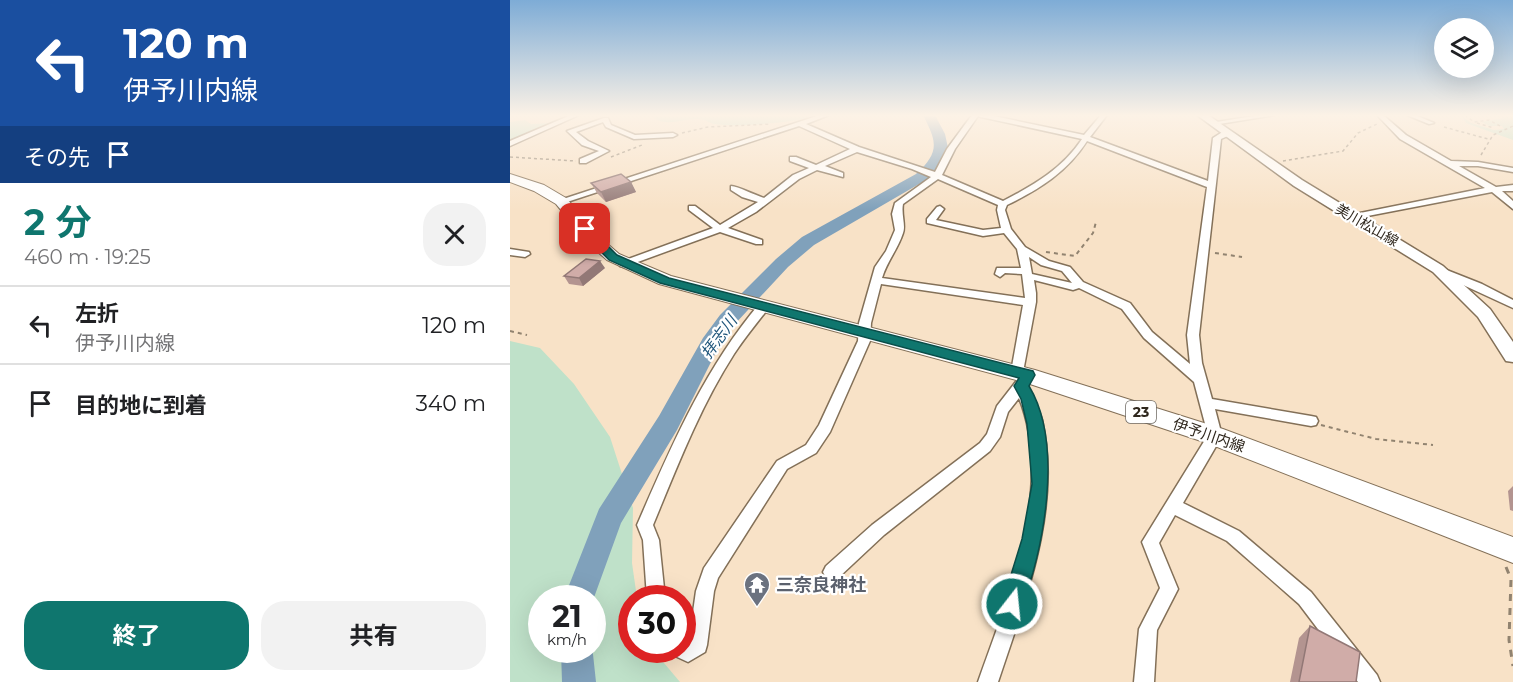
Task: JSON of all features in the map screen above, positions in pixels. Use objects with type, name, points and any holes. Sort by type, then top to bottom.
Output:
[{"type":"main road","name":"美川松山線","points":[[1246,147],[1269,164],[1438,269],[1484,313],[1513,356]]},
{"type":"main road","name":"伊予川内線","points":[[510,178],[539,188],[561,201],[605,251],[624,264],[665,280],[865,332],[1215,436],[1505,548]]},
{"type":"street","points":[[583,161],[605,152],[594,147]]},
{"type":"street","points":[[561,201],[730,147]]},
{"type":"street","points":[[851,147],[915,167],[1003,204]]},
{"type":"street","points":[[696,646],[710,574],[782,465],[806,452],[815,444],[864,341],[880,267],[891,251],[900,230],[897,214],[899,203],[936,175],[953,147]]},
{"type":"street","points":[[1080,147],[1054,175],[1003,204],[1001,210],[1006,230],[1025,250],[1045,264],[1066,269],[1078,284],[1126,306],[1148,335],[1202,381]]},
{"type":"street","points":[[1109,147],[1210,185]]},
{"type":"street","points":[[1144,682],[1148,629],[1169,590],[1150,542],[1215,436],[1194,335],[1216,147]]},
{"type":"street","points":[[1422,147],[1494,189],[1513,206]]},
{"type":"street","points":[[624,264],[720,229],[766,201],[790,181],[856,149]]},
{"type":"street","points":[[816,156],[830,161]]},
{"type":"street","points":[[793,159],[840,175]]},
{"type":"street","points":[[1452,163],[1478,164],[1513,170]]},
{"type":"street","points":[[734,188],[745,195],[766,201]]},
{"type":"street","points":[[1354,217],[1494,189],[1513,188]]},
{"type":"street","points":[[692,208],[720,229],[759,242]]},
{"type":"street","points":[[940,210],[930,220],[983,233],[1006,230]]},
{"type":"street","points":[[988,682],[1040,502],[1040,464],[1035,424],[1022,378],[1030,302],[1025,250]]},
{"type":"street","points":[[510,252],[525,254]]},
{"type":"street","points":[[1438,269],[1513,304]]},
{"type":"street","points":[[1000,274],[1001,270],[1028,274],[1072,287],[1078,284]]},
{"type":"street","points":[[877,280],[1030,302]]},
{"type":"street","points":[[655,585],[651,540],[645,525],[718,370],[761,305]]},
{"type":"street","points":[[832,572],[878,530],[985,447],[993,436],[1002,410],[1022,378]]},
{"type":"street","points":[[1208,403],[1311,421]]},
{"type":"street","points":[[1172,505],[1233,536],[1282,577],[1323,617],[1370,682]]},
{"type":"path","points":[[1269,164],[1343,151],[1346,147]]},
{"type":"path","points":[[1478,164],[1485,147]]},
{"type":"path","points":[[1025,250],[1075,256],[1093,233],[1096,222]]},
{"type":"path","points":[[1203,251],[1242,257]]},
{"type":"path","points":[[510,331],[527,335]]},
{"type":"path","points":[[1311,421],[1357,436],[1433,445]]},
{"type":"path","points":[[1505,548],[1511,579],[1509,640],[1513,666]]},
{"type":"green space","points":[[510,341],[540,348],[574,384],[610,437],[633,508],[632,563],[635,585],[618,585],[618,663],[664,663],[680,682],[510,682]]},
{"type":"building","points":[[621,174],[631,182],[601,192],[591,183]]},
{"type":"building","points":[[586,259],[600,261],[579,278],[564,276]]},
{"type":"building","points":[[1310,626],[1360,652],[1356,682],[1299,682]]},
{"type":"waterway","name":"拝志川","points":[[584,585],[609,518],[668,423],[710,343],[727,320],[782,263],[808,241],[921,177],[936,162],[942,147]]},
{"type":"waterway","name":"拝志川","points":[[578,663],[579,682]]},
{"type":"place","name":"三奈良神社","points":[[757,608]]},
{"type":"route","points":[[585,229],[613,257],[637,270],[665,280],[1028,375],[1021,386],[1029,399],[1035,424],[1040,464],[1040,502],[1012,604]]}]
